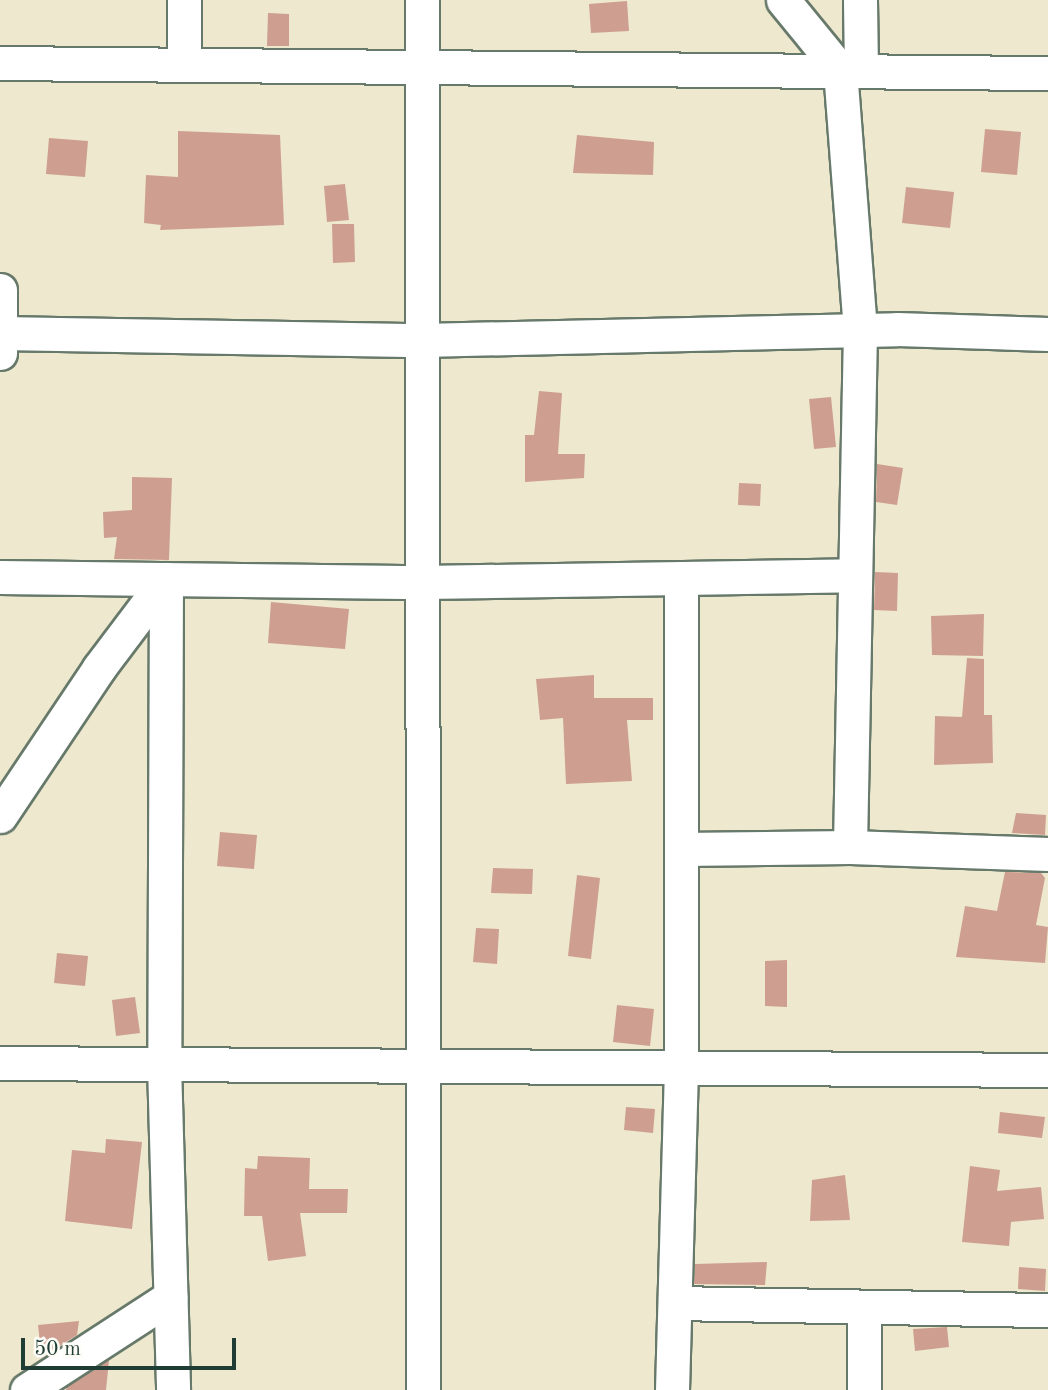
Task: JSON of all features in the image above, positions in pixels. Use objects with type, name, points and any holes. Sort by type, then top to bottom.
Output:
[{"type":"street","points":[[184,0],[184,64]]},
{"type":"street","points":[[422,0],[423,1390]]},
{"type":"street","points":[[783,0],[851,70]]},
{"type":"street","points":[[850,847],[860,330],[851,70],[860,0]]},
{"type":"street","points":[[0,63],[1048,73]]},
{"type":"street","points":[[0,290],[0,353]]},
{"type":"street","points":[[0,333],[422,340],[860,330],[1048,334]]},
{"type":"street","points":[[0,577],[423,582],[855,575]]},
{"type":"street","points":[[672,1390],[681,1068],[681,578]]},
{"type":"street","points":[[0,816],[99,668],[166,579]]},
{"type":"street","points":[[166,579],[164,1064],[173,1390]]},
{"type":"street","points":[[681,849],[850,847],[1048,854]]},
{"type":"street","points":[[0,1063],[1048,1070]]},
{"type":"street","points":[[27,1390],[170,1297]]},
{"type":"street","points":[[675,1303],[1048,1310]]},
{"type":"street","points":[[864,1307],[864,1390]]},
{"type":"building","points":[[627,1],[629,31],[591,33],[589,4]]},
{"type":"building","points":[[268,13],[289,14],[289,46],[267,46]]},
{"type":"building","points":[[985,129],[1021,132],[1017,175],[981,172]]},
{"type":"building","points":[[178,131],[280,135],[284,225],[160,230],[161,225],[144,223],[146,175],[178,177]]},
{"type":"building","points":[[577,135],[654,142],[653,175],[573,173]]},
{"type":"building","points":[[49,138],[88,141],[85,177],[46,174]]},
{"type":"building","points":[[345,184],[349,220],[327,222],[324,186]]},
{"type":"building","points":[[906,187],[954,192],[950,228],[902,223]]},
{"type":"building","points":[[332,224],[354,224],[355,262],[333,263]]},
{"type":"building","points":[[539,391],[562,393],[558,454],[585,454],[584,478],[525,482],[525,435],[534,435]]},
{"type":"building","points":[[831,397],[836,447],[814,449],[809,399]]},
{"type":"building","points":[[877,464],[903,468],[897,505],[876,502]]},
{"type":"building","points":[[132,477],[172,478],[169,560],[114,559],[117,537],[104,538],[103,512],[132,510]]},
{"type":"building","points":[[739,483],[761,484],[760,506],[738,505]]},
{"type":"building","points":[[875,572],[898,573],[897,611],[874,610]]},
{"type":"building","points":[[271,602],[349,609],[345,649],[268,643]]},
{"type":"building","points":[[984,614],[983,656],[932,655],[931,616]]},
{"type":"building","points":[[967,658],[984,659],[984,715],[992,715],[993,763],[934,765],[935,716],[962,717]]},
{"type":"building","points":[[594,675],[594,698],[653,698],[653,720],[627,720],[632,781],[566,784],[563,718],[540,720],[536,679]]},
{"type":"building","points":[[1016,813],[1046,815],[1045,835],[1012,833]]},
{"type":"building","points":[[220,832],[257,835],[254,869],[217,866]]},
{"type":"building","points":[[493,868],[533,869],[532,894],[491,893]]},
{"type":"building","points":[[1005,872],[1041,873],[1045,878],[1036,925],[1048,927],[1045,963],[956,957],[965,906],[997,911]]},
{"type":"building","points":[[577,875],[600,878],[591,959],[568,956]]},
{"type":"building","points":[[476,928],[499,929],[497,964],[473,962]]},
{"type":"building","points":[[57,953],[88,956],[85,986],[54,983]]},
{"type":"building","points":[[787,960],[787,1007],[765,1006],[765,961]]},
{"type":"building","points":[[135,997],[140,1033],[116,1036],[112,1000]]},
{"type":"building","points":[[617,1005],[654,1009],[650,1046],[613,1042]]},
{"type":"building","points":[[626,1107],[655,1109],[653,1133],[624,1130]]},
{"type":"building","points":[[1000,1112],[1045,1117],[1042,1138],[998,1133]]},
{"type":"building","points":[[106,1139],[142,1142],[132,1229],[65,1221],[72,1150],[105,1153]]},
{"type":"building","points":[[258,1156],[310,1158],[309,1189],[348,1189],[347,1213],[300,1213],[306,1256],[268,1261],[262,1216],[244,1216],[245,1168],[257,1169]]},
{"type":"building","points":[[970,1166],[1000,1170],[997,1191],[1041,1187],[1044,1219],[1011,1222],[1009,1246],[962,1242]]},
{"type":"building","points":[[845,1175],[850,1220],[810,1221],[812,1180]]},
{"type":"building","points":[[767,1262],[765,1285],[694,1284],[695,1264]]},
{"type":"building","points":[[1019,1267],[1046,1269],[1045,1291],[1018,1289]]},
{"type":"building","points":[[79,1321],[77,1335],[55,1349],[41,1351],[38,1325]]},
{"type":"building","points":[[947,1327],[949,1347],[915,1351],[913,1329]]},
{"type":"building","points":[[109,1360],[106,1390],[66,1390],[67,1387]]}]
